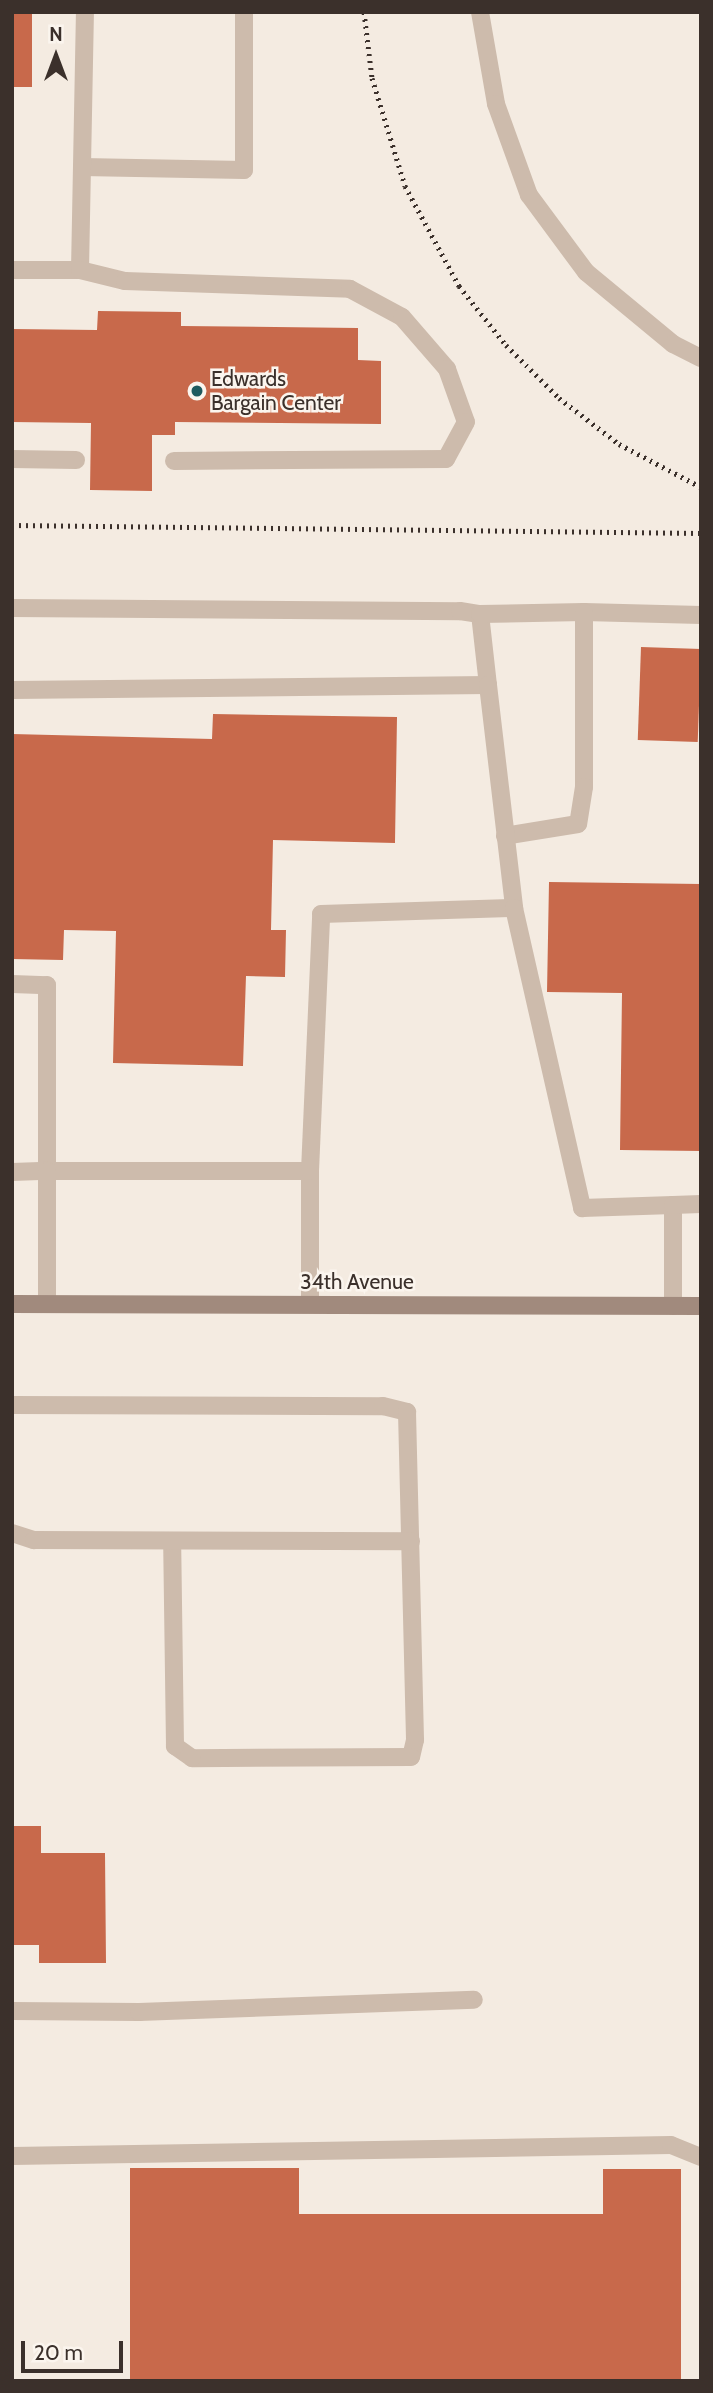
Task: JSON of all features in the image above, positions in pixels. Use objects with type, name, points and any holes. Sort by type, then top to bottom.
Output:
[{"type":"street","name":"34th Avenue","points":[[12,1304],[701,1306]]},
{"type":"lane","points":[[80,270],[85,12]]},
{"type":"lane","points":[[82,167],[244,170],[244,12]]},
{"type":"lane","points":[[480,12],[496,104],[529,195],[586,272],[673,344],[701,358]]},
{"type":"lane","points":[[12,270],[80,270],[125,281],[350,289],[402,317],[447,369],[467,422],[446,459],[174,461]]},
{"type":"lane","points":[[12,460],[76,460]]},
{"type":"lane","points":[[12,608],[701,615]]},
{"type":"lane","points":[[505,836],[578,824],[584,786],[584,612]]},
{"type":"lane","points":[[480,614],[514,908],[582,1208],[701,1204]]},
{"type":"lane","points":[[12,690],[488,685]]},
{"type":"lane","points":[[310,1304],[310,1171],[321,914],[514,908]]},
{"type":"lane","points":[[12,984],[47,985],[47,1304]]},
{"type":"lane","points":[[12,1172],[310,1171]]},
{"type":"lane","points":[[673,1205],[673,1306]]},
{"type":"lane","points":[[12,1405],[383,1406],[407,1412],[415,1740],[411,1757],[192,1758],[175,1746],[172,1543]]},
{"type":"lane","points":[[12,1534],[34,1540],[172,1543],[411,1541]]},
{"type":"lane","points":[[12,2011],[139,2012],[474,2000]]},
{"type":"lane","points":[[12,2156],[671,2145],[701,2157]]},
{"type":"building","points":[[12,12],[32,12],[32,87],[12,87]]},
{"type":"building","name":"Edwards Bargain Center","points":[[98,311],[181,312],[181,326],[358,328],[358,360],[381,361],[381,424],[175,422],[175,435],[152,435],[152,491],[90,490],[91,423],[12,422],[12,329],[97,330]]},
{"type":"building","points":[[641,647],[701,649],[698,742],[638,740]]},
{"type":"building","points":[[213,714],[397,717],[395,843],[273,840],[271,930],[286,930],[285,977],[246,976],[243,1066],[113,1063],[116,931],[64,930],[63,960],[12,959],[12,734],[212,739]]},
{"type":"building","points":[[549,882],[701,884],[701,1151],[620,1150],[622,993],[547,992]]},
{"type":"building","points":[[12,1826],[41,1826],[41,1853],[105,1853],[106,1963],[39,1963],[39,1945],[12,1945]]},
{"type":"building","points":[[130,2168],[299,2168],[299,2214],[603,2214],[603,2169],[681,2169],[681,2381],[130,2381]]},
{"type":"railway","points":[[364,12],[372,78],[405,186],[459,286],[506,345],[559,398],[619,444],[701,487]]},
{"type":"railway","points":[[12,525],[701,533]]},
{"type":"place","name":"Edwards Bargain Center","points":[[197,391]]}]
